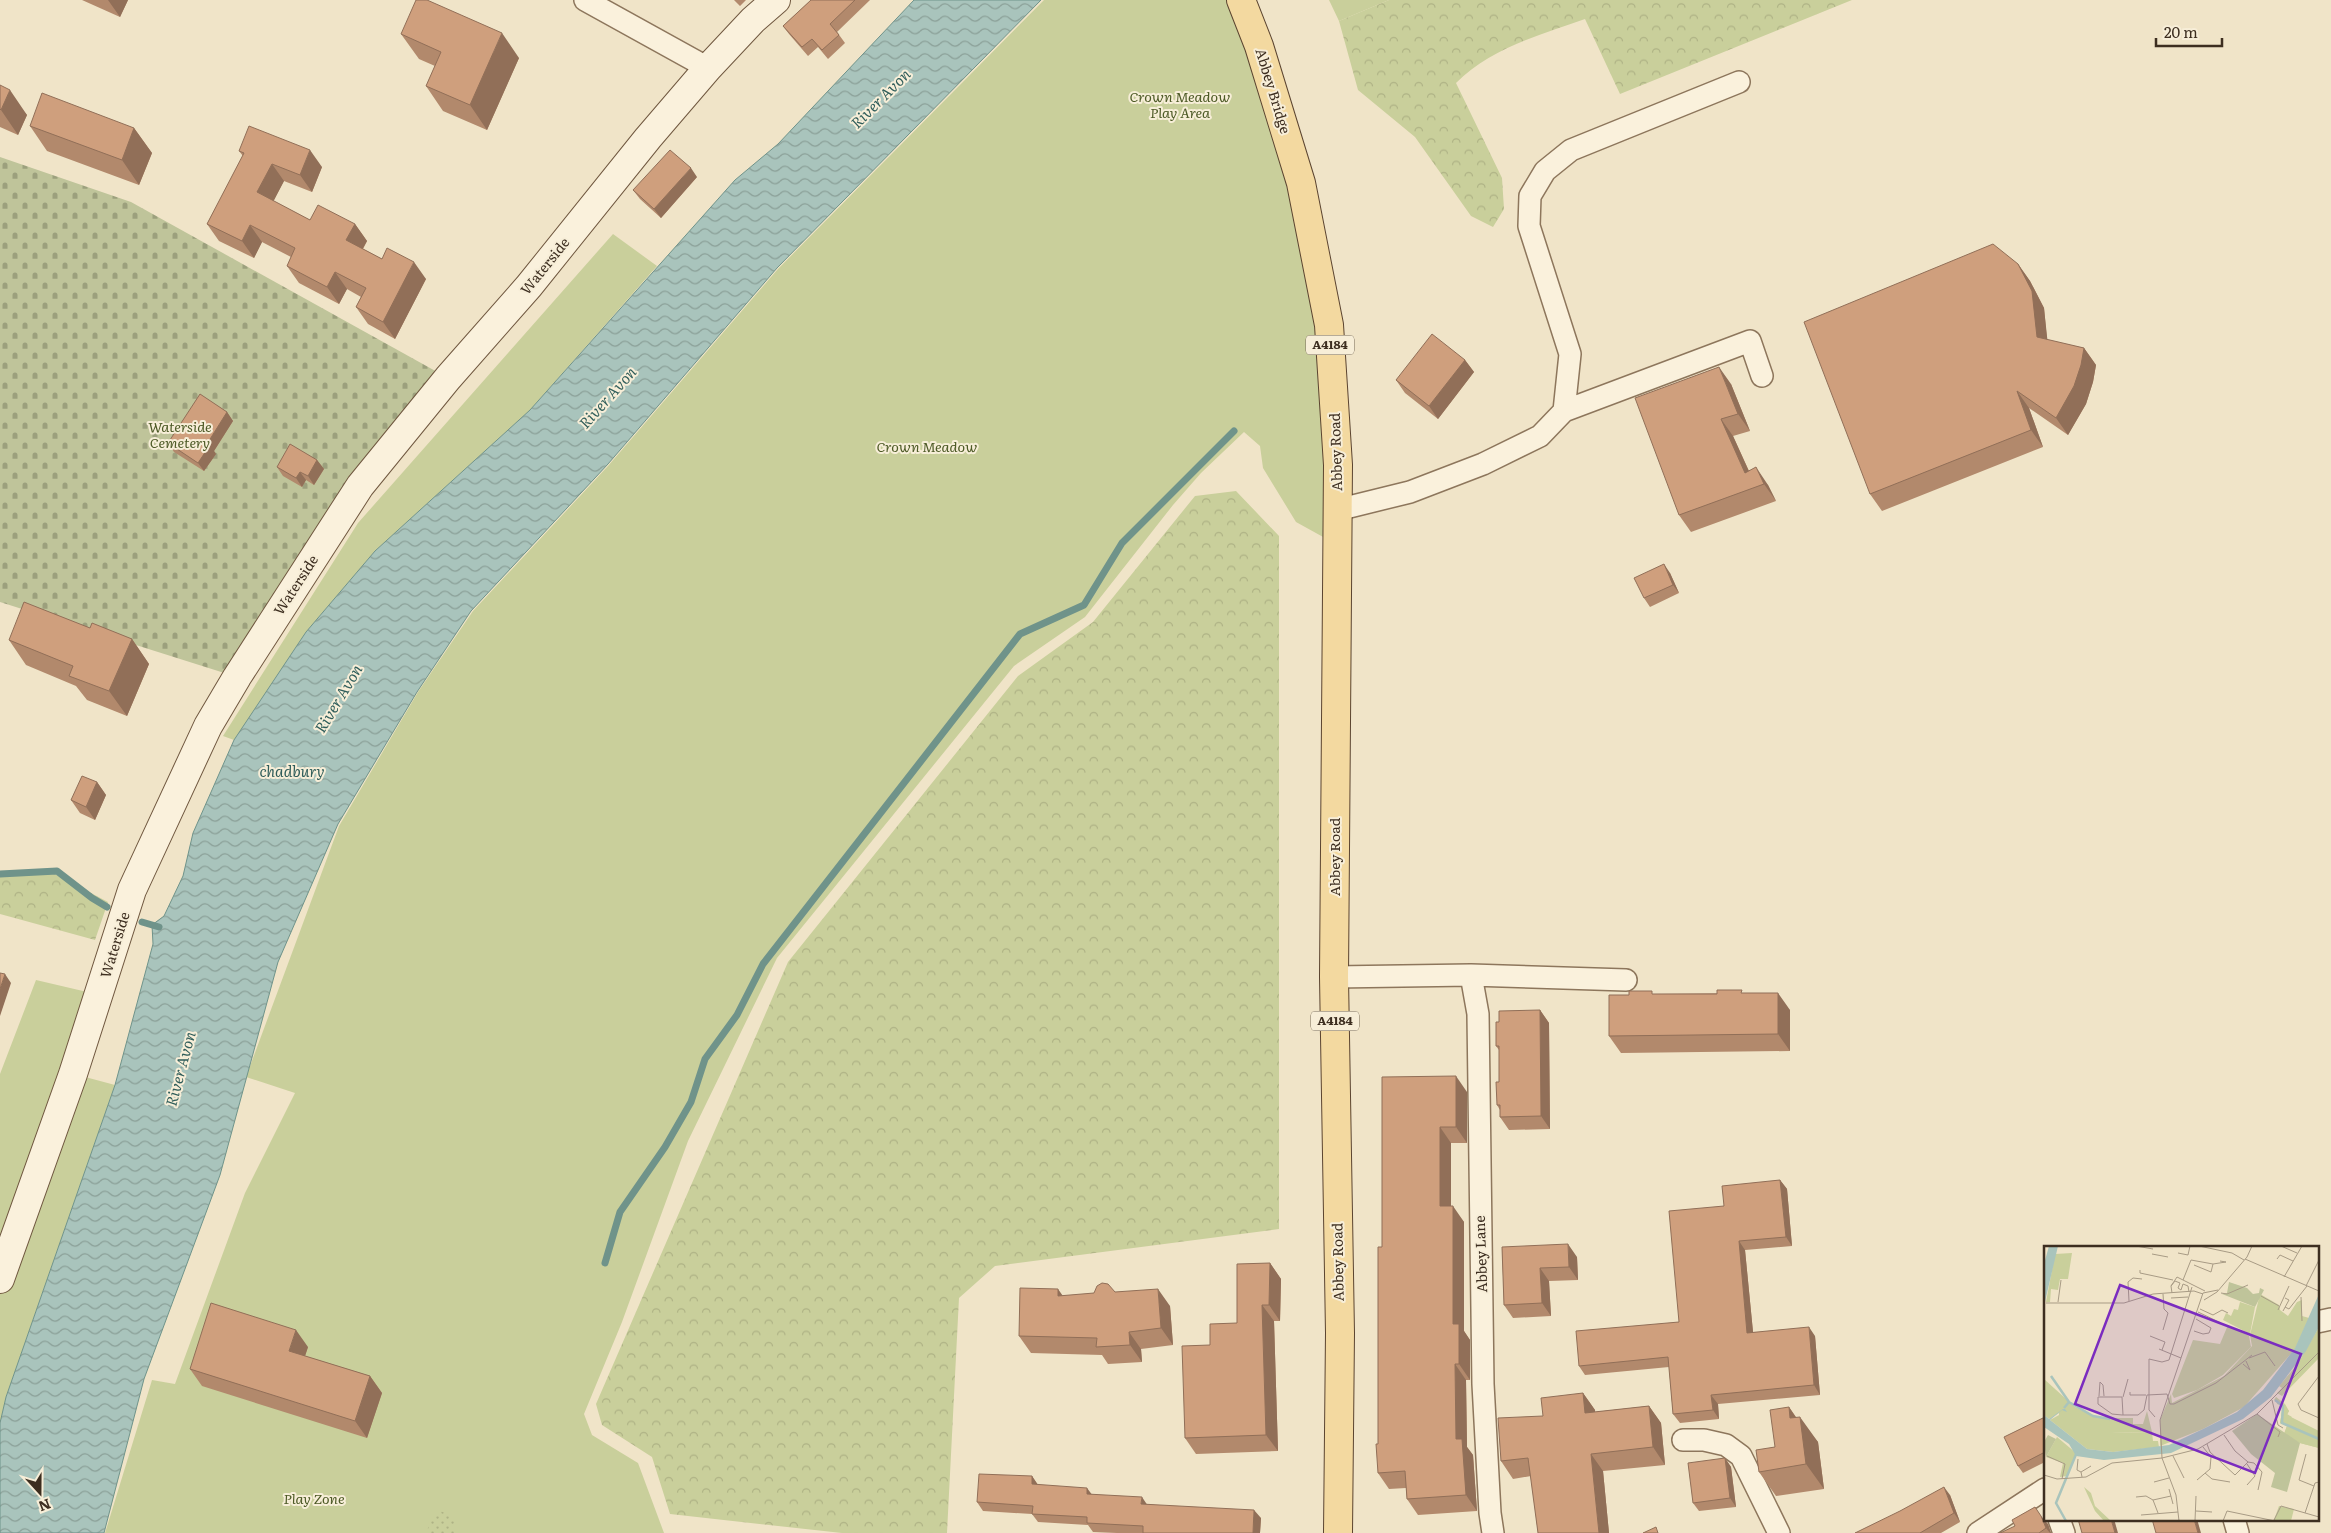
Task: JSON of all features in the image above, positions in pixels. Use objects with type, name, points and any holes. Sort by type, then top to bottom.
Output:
[{"type":"main road","name":"Waterside","points":[[0,1279],[76,1065],[132,890],[208,726],[232,685],[360,486],[448,378],[529,286],[648,138],[708,68],[753,20],[776,0]]},
{"type":"main road","name":"Abbey Bridge","points":[[1241,0],[1259,46],[1301,183]]},
{"type":"main road","name":"Abbey Road","points":[[1301,183],[1328,325],[1338,465],[1334,977],[1340,1333],[1338,1533]]},
{"type":"street","points":[[585,0],[708,68]]},
{"type":"street","points":[[1564,411],[1570,354],[1529,226],[1530,196],[1545,171],[1571,150],[1739,82]]},
{"type":"street","points":[[1337,510],[1410,492],[1483,464],[1540,436],[1564,411],[1750,341],[1762,376]]},
{"type":"street","points":[[1334,977],[1471,975],[1626,980]]},
{"type":"street","name":"Abbey Lane","points":[[1471,975],[1478,1014],[1483,1384],[1490,1514],[1494,1533]]},
{"type":"street","points":[[2318,1322],[2331,1319]]},
{"type":"street","points":[[1683,1440],[1704,1440],[1726,1446],[1747,1448],[1779,1533]]},
{"type":"street","points":[[1978,1533],[2044,1490]]},
{"type":"street","points":[[2059,1520],[2064,1533]]},
{"type":"street","points":[[2234,1520],[2238,1533]]},
{"type":"green space","name":"Crown Meadow","points":[[1044,0],[1239,0],[1250,22],[1326,348],[1334,543],[1296,522],[1263,468],[1260,446],[1244,432],[1201,473],[1173,505],[1085,617],[1014,666],[777,958],[688,1141],[622,1322],[584,1414],[592,1435],[638,1463],[664,1533],[105,1533],[152,1380],[175,1384],[245,1193],[295,1093],[246,1077],[339,826],[418,692],[473,611],[608,466],[778,269]]},
{"type":"green space","points":[[1329,0],[1389,0],[1339,21]]},
{"type":"green space","points":[[1389,0],[1852,0],[1620,94],[1585,19],[1533,37],[1484,60],[1456,83],[1502,178],[1504,209],[1493,227],[1471,216],[1415,137],[1358,90],[1339,21]]},
{"type":"green space","name":"Waterside Cemetery","points":[[0,157],[131,202],[448,378],[237,677],[0,602]]},
{"type":"green space","points":[[613,234],[657,266],[530,410],[375,551],[306,632],[234,740],[223,736],[358,523]]},
{"type":"green space","points":[[1236,491],[1279,536],[1279,1229],[995,1266],[959,1298],[947,1533],[842,1533],[670,1514],[652,1457],[602,1425],[596,1404],[788,962],[1018,676],[1093,622],[1195,496]]},
{"type":"green space","points":[[0,871],[55,874],[108,902],[95,940],[0,914]]},
{"type":"green space","points":[[36,980],[100,995],[74,1074],[115,1085],[6,1397],[0,1423],[0,1074]]},
{"type":"green space","points":[[436,1509],[456,1518],[454,1533],[426,1533]]},
{"type":"water","name":"chadbury","points":[[914,0],[1041,0],[777,268],[608,464],[471,611],[417,692],[338,824],[278,962],[220,1175],[144,1379],[104,1533],[0,1533],[0,1423],[6,1397],[115,1085],[153,944],[152,925],[164,916],[183,876],[193,833],[234,740],[306,632],[375,551],[530,410],[735,180],[778,144]]},
{"type":"building","points":[[416,0],[427,0],[502,33],[470,105],[426,86],[441,52],[401,34]]},
{"type":"building","points":[[811,0],[855,0],[830,24],[839,35],[822,50],[812,39],[802,47],[783,26]]},
{"type":"building","points":[[0,85],[10,90],[1,110],[0,109]]},
{"type":"building","points":[[42,93],[134,128],[122,160],[30,126]]},
{"type":"building","points":[[249,126],[310,150],[300,175],[272,164],[257,192],[310,220],[318,205],[355,224],[346,240],[382,259],[387,248],[414,262],[383,322],[356,307],[366,288],[335,272],[327,287],[287,266],[295,248],[250,225],[242,241],[207,224],[244,153],[239,151]]},
{"type":"building","points":[[670,150],[691,168],[654,209],[633,190]]},
{"type":"building","points":[[1993,244],[2018,264],[2032,291],[2037,337],[2084,348],[2074,386],[2056,418],[2017,391],[2031,430],[1870,494],[1804,322]]},
{"type":"building","points":[[1432,334],[1465,360],[1429,406],[1396,380]]},
{"type":"building","points":[[1719,367],[1738,414],[1721,419],[1745,473],[1756,467],[1764,484],[1679,515],[1635,398]]},
{"type":"building","points":[[200,394],[227,412],[207,444],[210,445],[198,463],[168,443]]},
{"type":"building","points":[[290,444],[317,460],[308,476],[300,472],[296,478],[277,467]]},
{"type":"building","points":[[1664,564],[1673,585],[1644,598],[1634,578]]},
{"type":"building","points":[[24,602],[90,628],[92,623],[132,639],[109,691],[69,676],[73,666],[9,640]]},
{"type":"building","points":[[82,776],[97,782],[86,807],[71,800]]},
{"type":"building","points":[[0,973],[5,974],[0,989]]},
{"type":"building","points":[[1717,990],[1742,990],[1741,993],[1778,993],[1778,1034],[1609,1036],[1609,995],[1629,995],[1629,991],[1652,991],[1652,994],[1717,994]]},
{"type":"building","points":[[1540,1010],[1541,1116],[1500,1117],[1500,1105],[1497,1105],[1496,1082],[1499,1082],[1499,1046],[1496,1046],[1496,1022],[1499,1022],[1499,1011]]},
{"type":"building","points":[[1456,1076],[1456,1127],[1440,1127],[1440,1206],[1453,1206],[1453,1324],[1459,1324],[1459,1364],[1455,1364],[1456,1439],[1462,1439],[1466,1495],[1407,1499],[1405,1471],[1378,1473],[1376,1444],[1378,1444],[1378,1247],[1382,1247],[1382,1077]]},
{"type":"building","points":[[1780,1180],[1786,1237],[1739,1241],[1747,1333],[1809,1327],[1814,1385],[1711,1395],[1713,1410],[1673,1414],[1668,1357],[1579,1366],[1576,1331],[1679,1322],[1669,1211],[1724,1206],[1722,1186]]},
{"type":"building","points":[[1568,1244],[1569,1267],[1540,1268],[1542,1303],[1504,1305],[1502,1247]]},
{"type":"building","points":[[1270,1263],[1269,1305],[1262,1305],[1266,1435],[1185,1438],[1182,1346],[1210,1345],[1210,1324],[1237,1323],[1237,1264]]},
{"type":"building","points":[[1102,1283],[1108,1284],[1115,1292],[1158,1289],[1161,1328],[1129,1332],[1130,1345],[1096,1347],[1097,1338],[1019,1336],[1020,1288],[1058,1289],[1058,1296],[1094,1293],[1097,1286]]},
{"type":"building","points":[[211,1303],[296,1330],[289,1351],[370,1376],[355,1421],[190,1369]]},
{"type":"building","points":[[1583,1393],[1585,1413],[1649,1406],[1653,1447],[1591,1454],[1599,1533],[1538,1533],[1528,1458],[1501,1461],[1498,1418],[1543,1416],[1541,1398]]},
{"type":"building","points":[[1789,1407],[1790,1418],[1800,1417],[1806,1464],[1759,1472],[1756,1450],[1775,1447],[1770,1410]]},
{"type":"building","points":[[2044,1417],[2044,1453],[2018,1466],[2004,1437]]},
{"type":"building","points":[[1725,1458],[1730,1498],[1693,1503],[1688,1463]]},
{"type":"building","points":[[979,1474],[1032,1476],[1032,1484],[1087,1488],[1087,1494],[1142,1497],[1141,1504],[1254,1510],[1253,1533],[1143,1533],[1143,1526],[1087,1523],[1087,1517],[1032,1514],[1033,1506],[977,1502]]},
{"type":"building","points":[[1944,1487],[1954,1513],[1920,1533],[1855,1533],[1900,1511]]},
{"type":"building","points":[[2035,1507],[2046,1528],[2039,1533],[2000,1533],[2015,1526],[2012,1520]]},
{"type":"building","points":[[2078,1520],[2111,1520],[2115,1533],[2082,1533]]},
{"type":"building","points":[[2152,1520],[2194,1520],[2198,1533],[2156,1533]]},
{"type":"building","points":[[1656,1527],[1658,1533],[1643,1533]]},
{"type":"waterway","points":[[605,1263],[620,1212],[665,1147],[691,1102],[705,1059],[737,1015],[763,964],[1020,634],[1084,605],[1122,543],[1234,431]]},
{"type":"waterway","points":[[0,874],[57,871],[107,907]]},
{"type":"waterway","points":[[142,922],[159,927]]},
{"type":"park label","name":"Crown Meadow Play Area","points":[[1180,105]]},
{"type":"park label","name":"Play Zone","points":[[314,1499]]},
{"type":"water label","name":"River Avon","points":[[881,99]]},
{"type":"water label","name":"River Avon","points":[[608,398]]},
{"type":"water label","name":"River Avon","points":[[339,699]]},
{"type":"water label","name":"River Avon","points":[[181,1069]]}]
